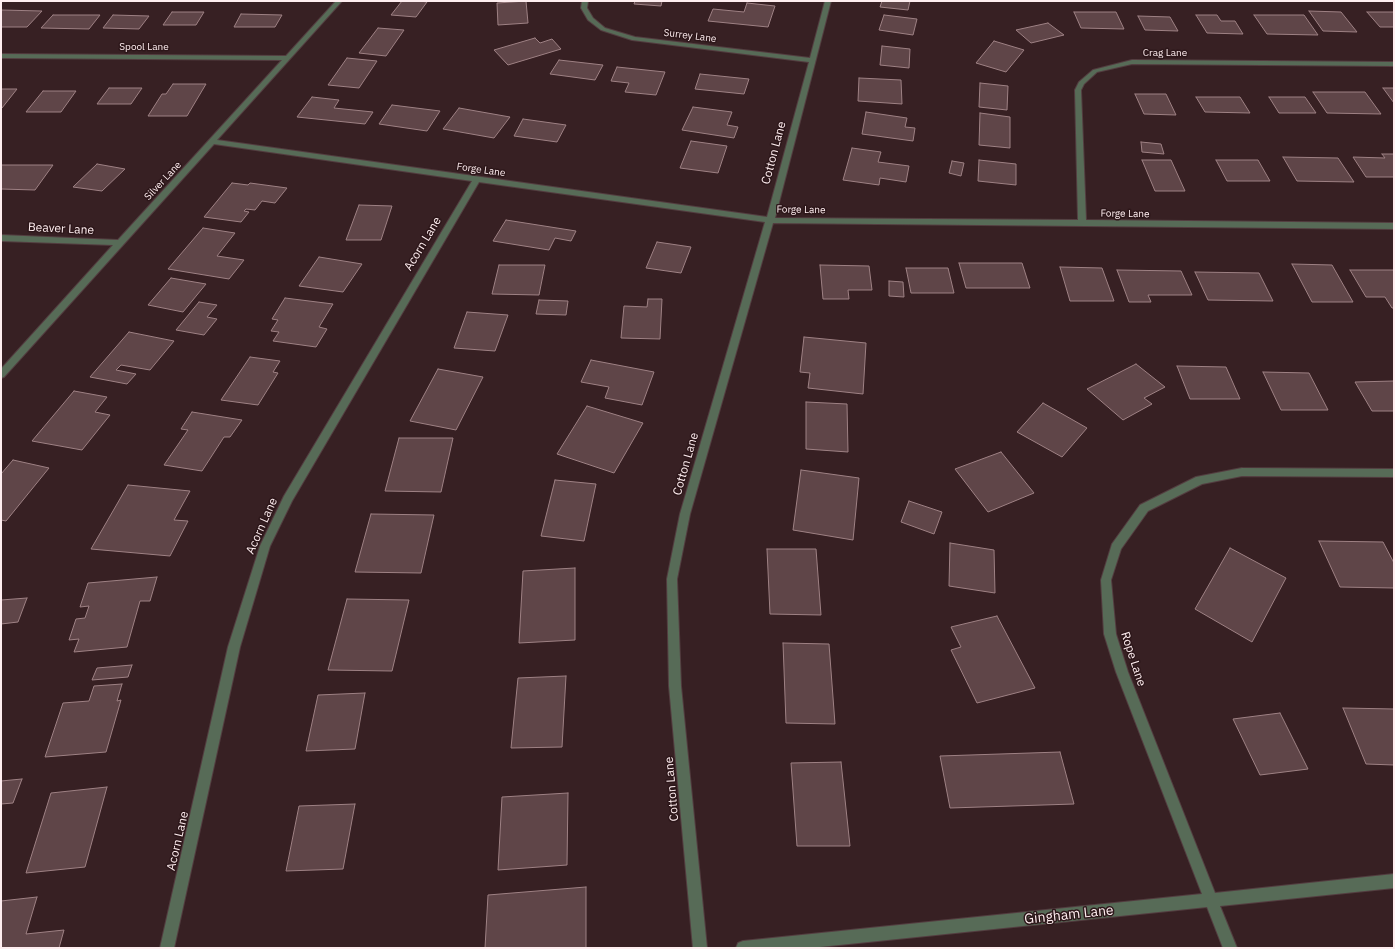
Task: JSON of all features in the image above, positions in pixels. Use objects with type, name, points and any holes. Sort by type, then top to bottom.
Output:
[{"type":"street","name":"Silver Lane","points":[[1,375],[339,1]]},
{"type":"street","name":"Surrey Lane","points":[[585,1],[584,8],[590,20],[604,29],[634,39],[812,60]]},
{"type":"street","name":"Cotton Lane","points":[[700,948],[675,686],[672,579],[685,514],[770,220],[828,1]]},
{"type":"street","name":"Spool Lane","points":[[1,56],[288,58]]},
{"type":"street","name":"Crag Lane","points":[[1082,223],[1078,90],[1081,83],[1095,72],[1115,65],[1132,62],[1394,64]]},
{"type":"street","name":"Forge Lane","points":[[213,142],[770,220],[1394,226]]},
{"type":"street","name":"Acorn Lane","points":[[167,948],[234,647],[265,546],[288,499],[477,179]]},
{"type":"street","name":"Beaver Lane","points":[[1,238],[119,243]]},
{"type":"street","name":"Rope Lane","points":[[1230,948],[1122,672],[1110,634],[1106,580],[1116,547],[1144,508],[1200,480],[1242,472],[1394,473]]},
{"type":"street","name":"Gingham Lane","points":[[743,948],[1394,881]]},
{"type":"building","points":[[402,1],[427,2],[416,17],[391,15]]},
{"type":"building","points":[[526,1],[528,23],[498,25],[497,3]]},
{"type":"building","points":[[635,1],[662,1],[661,6],[634,4]]},
{"type":"building","points":[[882,1],[910,1],[908,10],[880,7]]},
{"type":"building","points":[[747,3],[775,6],[768,27],[708,21],[713,9],[744,12]]},
{"type":"building","points":[[1,10],[42,11],[27,27],[1,27]]},
{"type":"building","points":[[1309,11],[1341,12],[1357,32],[1323,31]]},
{"type":"building","points":[[172,12],[204,12],[196,25],[163,25]]},
{"type":"building","points":[[1074,12],[1116,12],[1124,29],[1081,28]]},
{"type":"building","points":[[1367,12],[1394,12],[1394,27],[1380,27]]},
{"type":"building","points":[[241,14],[282,15],[275,27],[234,27]]},
{"type":"building","points":[[53,15],[100,15],[89,29],[41,28]]},
{"type":"building","points":[[113,15],[149,16],[139,29],[103,28]]},
{"type":"building","points":[[884,15],[917,19],[913,35],[879,30]]},
{"type":"building","points":[[1196,15],[1217,15],[1221,21],[1235,21],[1243,34],[1207,33]]},
{"type":"building","points":[[1254,15],[1304,15],[1318,35],[1267,34]]},
{"type":"building","points":[[1138,16],[1170,17],[1178,31],[1145,30]]},
{"type":"building","points":[[1048,23],[1064,35],[1031,43],[1016,30]]},
{"type":"building","points":[[378,28],[404,30],[386,56],[359,53]]},
{"type":"building","points":[[535,38],[540,43],[552,39],[561,49],[508,65],[494,50]]},
{"type":"building","points":[[994,41],[1024,50],[1006,72],[976,63]]},
{"type":"building","points":[[882,46],[910,49],[909,68],[880,65]]},
{"type":"building","points":[[347,58],[377,61],[359,88],[328,85]]},
{"type":"building","points":[[559,60],[603,65],[595,80],[550,74]]},
{"type":"building","points":[[617,67],[665,72],[656,95],[625,92],[629,83],[611,81]]},
{"type":"building","points":[[700,74],[749,79],[744,94],[695,89]]},
{"type":"building","points":[[859,78],[901,80],[902,104],[858,101]]},
{"type":"building","points":[[980,83],[1008,86],[1007,110],[979,107]]},
{"type":"building","points":[[173,84],[206,84],[187,116],[148,116],[162,94],[166,94]]},
{"type":"building","points":[[109,88],[142,88],[131,104],[97,104]]},
{"type":"building","points":[[1383,88],[1394,88],[1394,103]]},
{"type":"building","points":[[1,89],[17,89],[2,108],[1,108]]},
{"type":"building","points":[[43,91],[76,91],[61,112],[26,112]]},
{"type":"building","points":[[1313,92],[1365,92],[1381,114],[1327,113]]},
{"type":"building","points":[[1135,94],[1166,94],[1176,115],[1144,114]]},
{"type":"building","points":[[312,97],[339,100],[334,108],[373,112],[365,124],[297,117]]},
{"type":"building","points":[[1196,97],[1240,97],[1250,113],[1205,112]]},
{"type":"building","points":[[1269,97],[1305,97],[1316,113],[1279,113]]},
{"type":"building","points":[[392,105],[440,111],[427,131],[379,124]]},
{"type":"building","points":[[693,107],[732,112],[727,125],[738,127],[734,138],[682,130]]},
{"type":"building","points":[[459,108],[510,117],[494,138],[443,129]]},
{"type":"building","points":[[866,112],[907,118],[905,127],[915,128],[913,141],[862,134]]},
{"type":"building","points":[[980,113],[1010,117],[1010,148],[979,145]]},
{"type":"building","points":[[523,119],[566,125],[557,142],[514,136]]},
{"type":"building","points":[[691,141],[727,146],[718,173],[680,168]]},
{"type":"building","points":[[1141,142],[1161,144],[1164,154],[1142,152]]},
{"type":"building","points":[[852,148],[881,152],[878,162],[909,166],[906,182],[880,178],[879,185],[843,180]]},
{"type":"building","points":[[1382,154],[1394,154],[1394,177],[1366,177],[1353,157],[1385,158]]},
{"type":"building","points":[[1283,157],[1338,158],[1354,182],[1297,181]]},
{"type":"building","points":[[979,160],[1016,164],[1016,185],[978,181]]},
{"type":"building","points":[[1142,160],[1171,160],[1185,191],[1155,191]]},
{"type":"building","points":[[1216,160],[1258,160],[1270,181],[1227,181]]},
{"type":"building","points":[[952,161],[964,163],[961,176],[949,173]]},
{"type":"building","points":[[97,164],[125,169],[102,191],[73,187]]},
{"type":"building","points":[[1,165],[53,165],[35,190],[1,189]]},
{"type":"building","points":[[232,183],[248,185],[250,183],[287,188],[275,203],[262,201],[255,210],[246,209],[244,211],[249,212],[241,222],[204,217]]},
{"type":"building","points":[[359,205],[392,206],[381,240],[346,240]]},
{"type":"building","points":[[506,220],[576,231],[571,241],[555,238],[549,250],[493,241]]},
{"type":"building","points":[[203,228],[235,233],[217,256],[244,260],[229,279],[168,269]]},
{"type":"building","points":[[657,242],[691,247],[681,273],[646,268]]},
{"type":"building","points":[[319,257],[362,264],[343,292],[299,286]]},
{"type":"building","points":[[959,263],[1022,263],[1030,288],[966,288]]},
{"type":"building","points":[[1292,264],[1332,265],[1353,302],[1312,302]]},
{"type":"building","points":[[499,265],[545,265],[539,295],[492,294]]},
{"type":"building","points":[[820,265],[869,266],[872,290],[848,290],[849,299],[823,299]]},
{"type":"building","points":[[1060,267],[1102,268],[1114,301],[1070,301]]},
{"type":"building","points":[[906,268],[948,268],[954,293],[911,293]]},
{"type":"building","points":[[1117,270],[1181,271],[1192,295],[1148,295],[1151,302],[1129,302]]},
{"type":"building","points":[[1350,270],[1394,270],[1394,308],[1392,308],[1385,297],[1366,297]]},
{"type":"building","points":[[1195,272],[1259,273],[1273,301],[1208,300]]},
{"type":"building","points":[[171,278],[206,284],[183,312],[148,305]]},
{"type":"building","points":[[889,281],[903,282],[904,297],[889,296]]},
{"type":"building","points":[[285,298],[333,304],[319,327],[327,329],[316,347],[273,341],[279,332],[271,331],[278,320],[272,319]]},
{"type":"building","points":[[648,299],[662,299],[660,339],[621,338],[624,306],[647,307]]},
{"type":"building","points":[[539,300],[568,301],[566,315],[536,314]]},
{"type":"building","points":[[199,302],[217,305],[207,317],[217,319],[204,335],[176,330]]},
{"type":"building","points":[[467,312],[508,315],[495,351],[454,348]]},
{"type":"building","points":[[129,332],[174,341],[150,370],[121,365],[116,370],[136,374],[127,384],[90,377]]},
{"type":"building","points":[[804,337],[866,343],[863,394],[808,388],[810,373],[800,372]]},
{"type":"building","points":[[250,357],[280,361],[273,372],[278,373],[258,405],[221,400]]},
{"type":"building","points":[[591,360],[654,372],[642,405],[605,398],[609,387],[581,382]]},
{"type":"building","points":[[1136,364],[1165,387],[1144,398],[1152,404],[1123,420],[1087,389]]},
{"type":"building","points":[[1177,366],[1226,367],[1240,399],[1190,399]]},
{"type":"building","points":[[438,369],[483,377],[456,430],[410,421]]},
{"type":"building","points":[[1263,372],[1309,373],[1328,410],[1281,410]]},
{"type":"building","points":[[1394,381],[1394,411],[1372,411],[1355,382]]},
{"type":"building","points":[[74,391],[107,397],[95,412],[110,415],[82,450],[32,441]]},
{"type":"building","points":[[806,402],[847,404],[848,452],[806,449]]},
{"type":"building","points":[[1043,403],[1087,428],[1062,457],[1017,432]]},
{"type":"building","points":[[587,406],[643,423],[614,473],[557,454]]},
{"type":"building","points":[[192,412],[242,420],[230,437],[224,437],[202,471],[164,465],[188,430],[181,429]]},
{"type":"building","points":[[399,438],[453,438],[441,492],[385,491]]},
{"type":"building","points":[[1001,452],[1034,493],[988,512],[955,469]]},
{"type":"building","points":[[13,460],[49,468],[6,521],[1,520],[1,474]]},
{"type":"building","points":[[801,470],[859,478],[853,540],[793,530]]},
{"type":"building","points":[[555,480],[596,484],[584,541],[541,536]]},
{"type":"building","points":[[128,485],[190,491],[174,520],[188,521],[170,556],[91,549]]},
{"type":"building","points":[[909,501],[942,512],[934,534],[901,522]]},
{"type":"building","points":[[371,514],[434,515],[421,573],[355,572]]},
{"type":"building","points":[[1319,541],[1383,542],[1394,563],[1394,588],[1340,587]]},
{"type":"building","points":[[950,543],[994,550],[995,593],[949,586]]},
{"type":"building","points":[[1230,548],[1286,578],[1252,642],[1195,609]]},
{"type":"building","points":[[767,549],[816,549],[821,615],[770,614]]},
{"type":"building","points":[[575,568],[575,640],[519,643],[523,571]]},
{"type":"building","points":[[157,577],[150,601],[140,601],[127,647],[74,652],[79,639],[69,640],[76,619],[85,618],[89,606],[80,607],[88,583]]},
{"type":"building","points":[[27,598],[18,622],[1,624],[1,600]]},
{"type":"building","points":[[347,599],[409,600],[392,671],[328,670]]},
{"type":"building","points":[[997,616],[1035,688],[977,703],[951,650],[961,647],[951,627]]},
{"type":"building","points":[[783,643],[829,644],[835,724],[786,723]]},
{"type":"building","points":[[132,665],[128,677],[92,680],[97,668]]},
{"type":"building","points":[[566,676],[562,747],[511,748],[518,678]]},
{"type":"building","points":[[122,684],[117,701],[121,700],[106,752],[45,757],[63,703],[89,701],[94,686]]},
{"type":"building","points":[[365,693],[355,749],[306,751],[318,695]]},
{"type":"building","points":[[1343,708],[1394,709],[1394,765],[1366,764]]},
{"type":"building","points":[[1280,713],[1308,769],[1260,775],[1233,719]]},
{"type":"building","points":[[1060,752],[1074,804],[950,808],[940,756]]},
{"type":"building","points":[[841,762],[850,846],[797,846],[791,763]]},
{"type":"building","points":[[22,779],[13,803],[1,804],[1,781]]},
{"type":"building","points":[[107,787],[85,867],[26,873],[51,793]]},
{"type":"building","points":[[568,793],[567,865],[498,870],[502,797]]},
{"type":"building","points":[[355,804],[343,869],[286,871],[299,806]]},
{"type":"building","points":[[586,887],[586,948],[485,948],[488,895]]},
{"type":"building","points":[[37,897],[26,934],[64,930],[59,948],[1,948],[1,901]]}]
